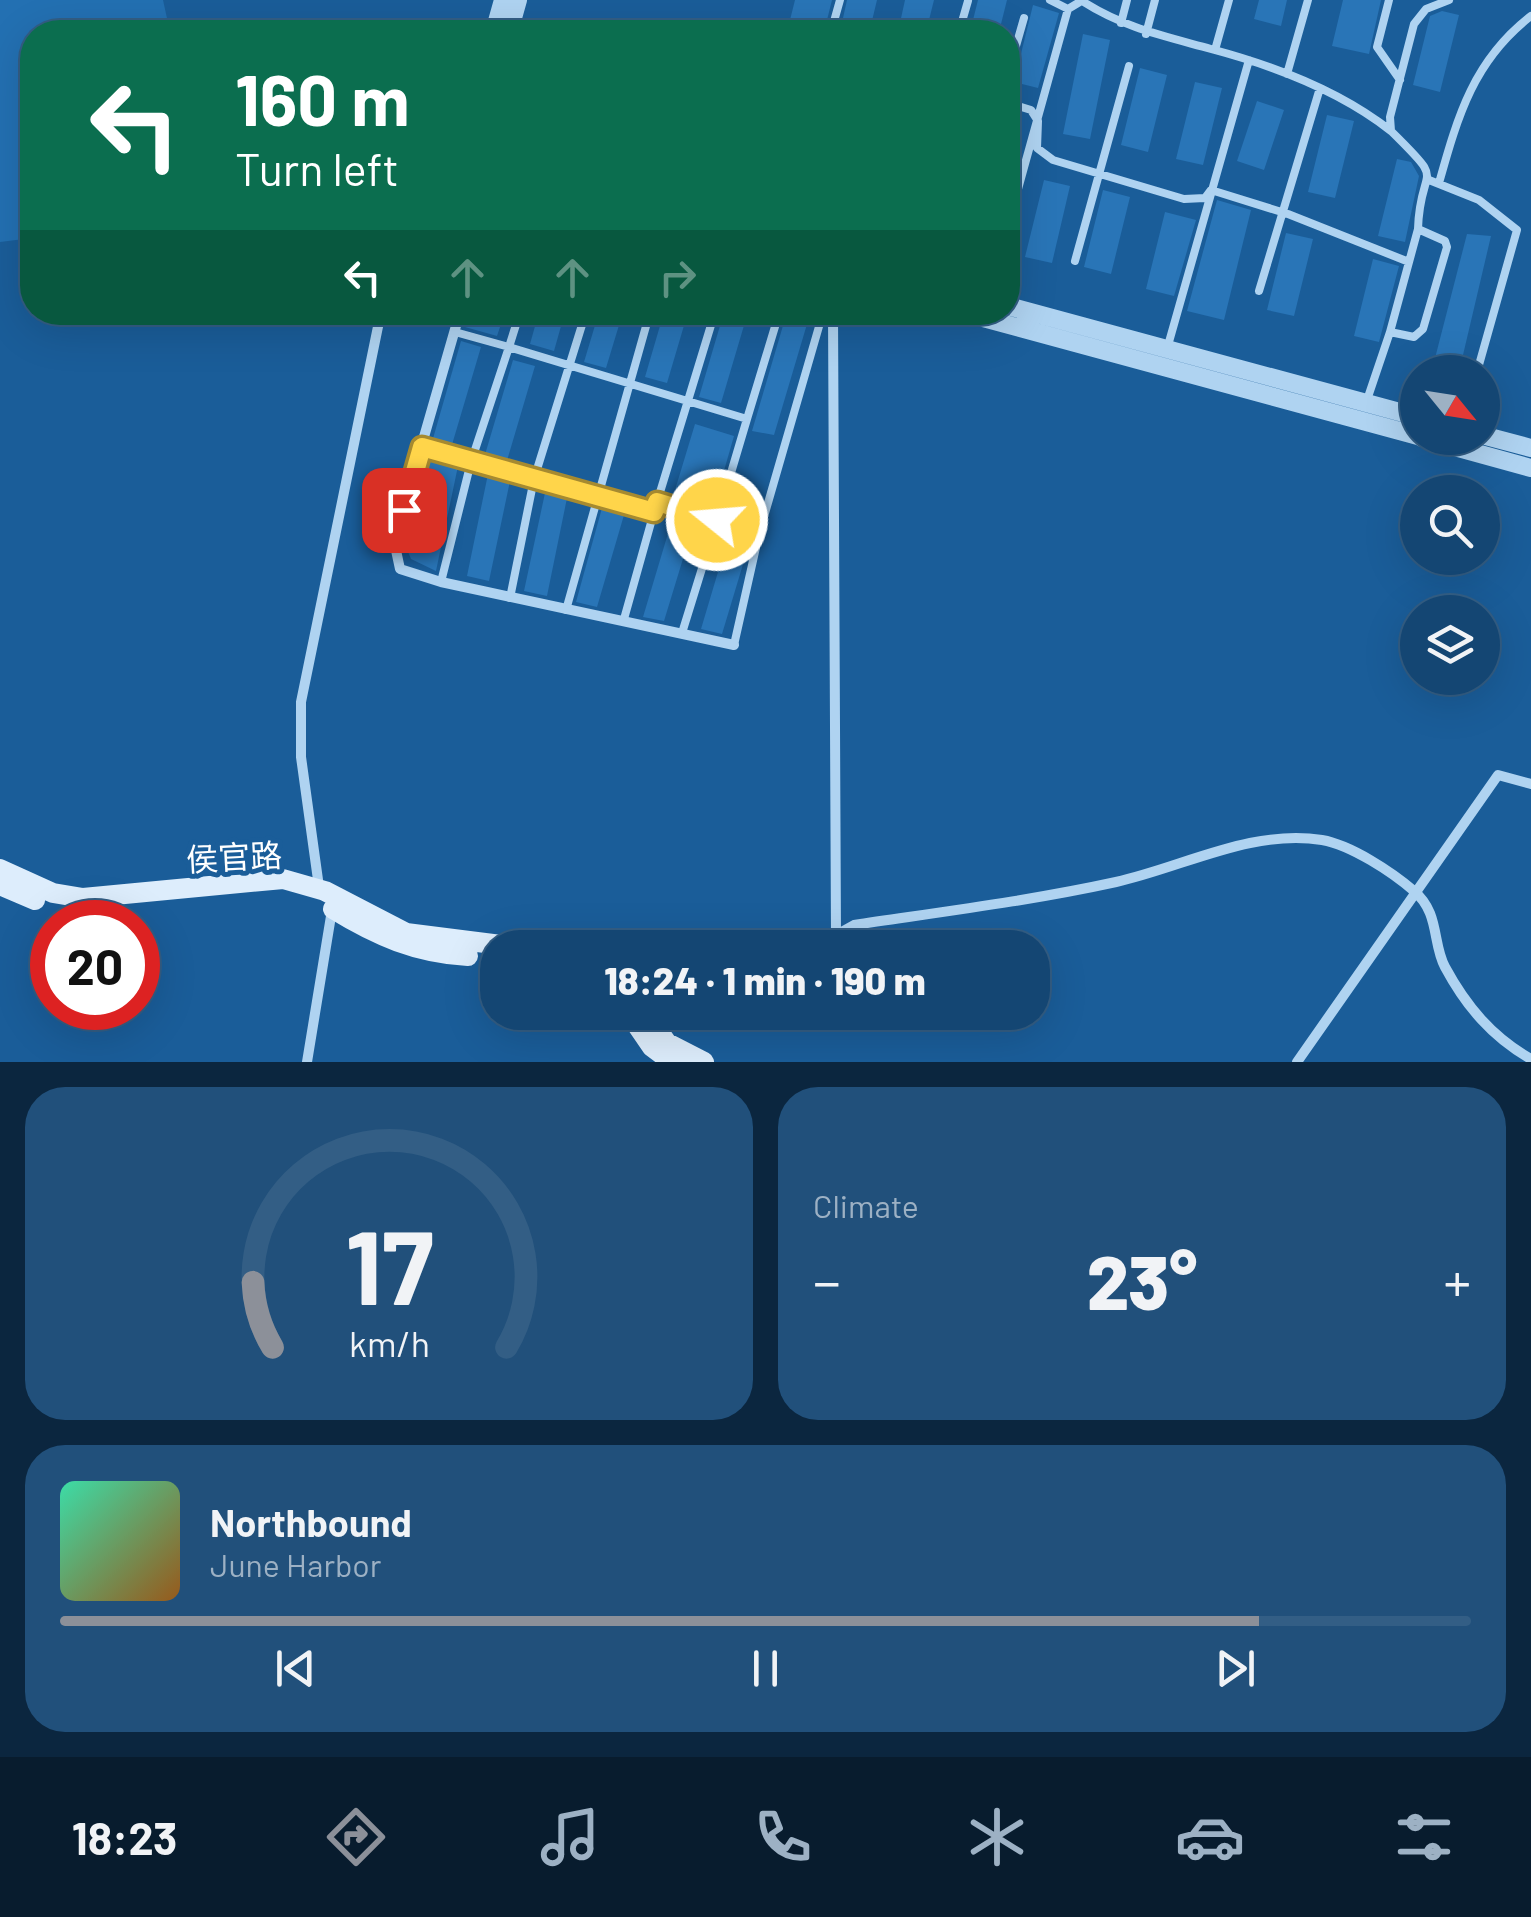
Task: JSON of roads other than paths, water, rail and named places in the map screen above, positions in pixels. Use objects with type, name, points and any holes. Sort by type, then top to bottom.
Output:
[{"type":"main road","name":"侯官路","points":[[0,869],[53,893],[83,898],[284,879],[319,889],[406,933],[480,942]]},
{"type":"main road","name":"侯官路","points":[[0,885],[74,911],[265,892],[304,896],[332,908],[376,936],[414,948],[480,956]]},
{"type":"main road","points":[[640,1030],[652,1047],[672,1062]]},
{"type":"main road","points":[[658,1030],[667,1043],[704,1062]]},
{"type":"street","points":[[1020,309],[1400,412]]},
{"type":"street","points":[[307,1062],[332,908],[319,889],[301,757],[301,702],[377,325]]},
{"type":"street","points":[[456,325],[394,542],[400,570],[510,598],[734,645]]},
{"type":"street","points":[[833,325],[836,930]]},
{"type":"street","points":[[1009,325],[1400,432]]},
{"type":"street","points":[[1500,440],[1531,448]]},
{"type":"street","points":[[1484,455],[1531,468]]},
{"type":"street","points":[[1297,1062],[1341,1002],[1372,949],[1498,775],[1531,784]]},
{"type":"street","points":[[845,930],[854,925],[1053,896],[1158,873],[1246,842],[1318,840],[1338,844],[1416,892],[1438,928],[1443,965],[1480,1020],[1507,1046],[1531,1059]]},
{"type":"lane","points":[[1050,0],[1068,9]]},
{"type":"lane","points":[[1121,23],[1127,0]]},
{"type":"lane","points":[[1146,34],[1155,0]]},
{"type":"lane","points":[[1215,50],[1228,0]]},
{"type":"lane","points":[[1287,74],[1308,0]]},
{"type":"lane","points":[[1389,0],[1377,47],[1400,80]]},
{"type":"lane","points":[[1391,131],[1390,117],[1414,24],[1426,9],[1449,0]]},
{"type":"lane","points":[[1020,182],[1068,9],[1083,1],[1146,34],[1215,50],[1287,74],[1361,107],[1426,163],[1434,181],[1479,200],[1517,230],[1482,355]]},
{"type":"lane","points":[[1366,403],[1418,229],[1453,132],[1473,86],[1500,40],[1531,16]]},
{"type":"lane","points":[[1020,32],[1024,18]]},
{"type":"lane","points":[[1167,348],[1249,60]]},
{"type":"lane","points":[[1075,260],[1129,66]]},
{"type":"lane","points":[[1259,290],[1320,88]]},
{"type":"lane","points":[[1020,107],[1031,110],[1037,120],[1038,148],[1053,160],[1184,199],[1204,198],[1212,190]]},
{"type":"lane","points":[[1212,190],[1282,212],[1409,262]]},
{"type":"lane","points":[[1390,332],[1419,335],[1447,246],[1418,229]]},
{"type":"lane","points":[[441,582],[471,462],[516,325]]},
{"type":"lane","points":[[510,598],[534,479],[582,325]]},
{"type":"lane","points":[[566,610],[594,496],[646,325]]},
{"type":"lane","points":[[624,619],[711,325]]},
{"type":"lane","points":[[682,633],[776,325]]},
{"type":"lane","points":[[734,645],[759,534],[819,325]]},
{"type":"lane","points":[[454,332],[748,419]]},
{"type":"lane","points":[[422,447],[654,512]]},
{"type":"lane","points":[[657,502],[759,534]]}]
